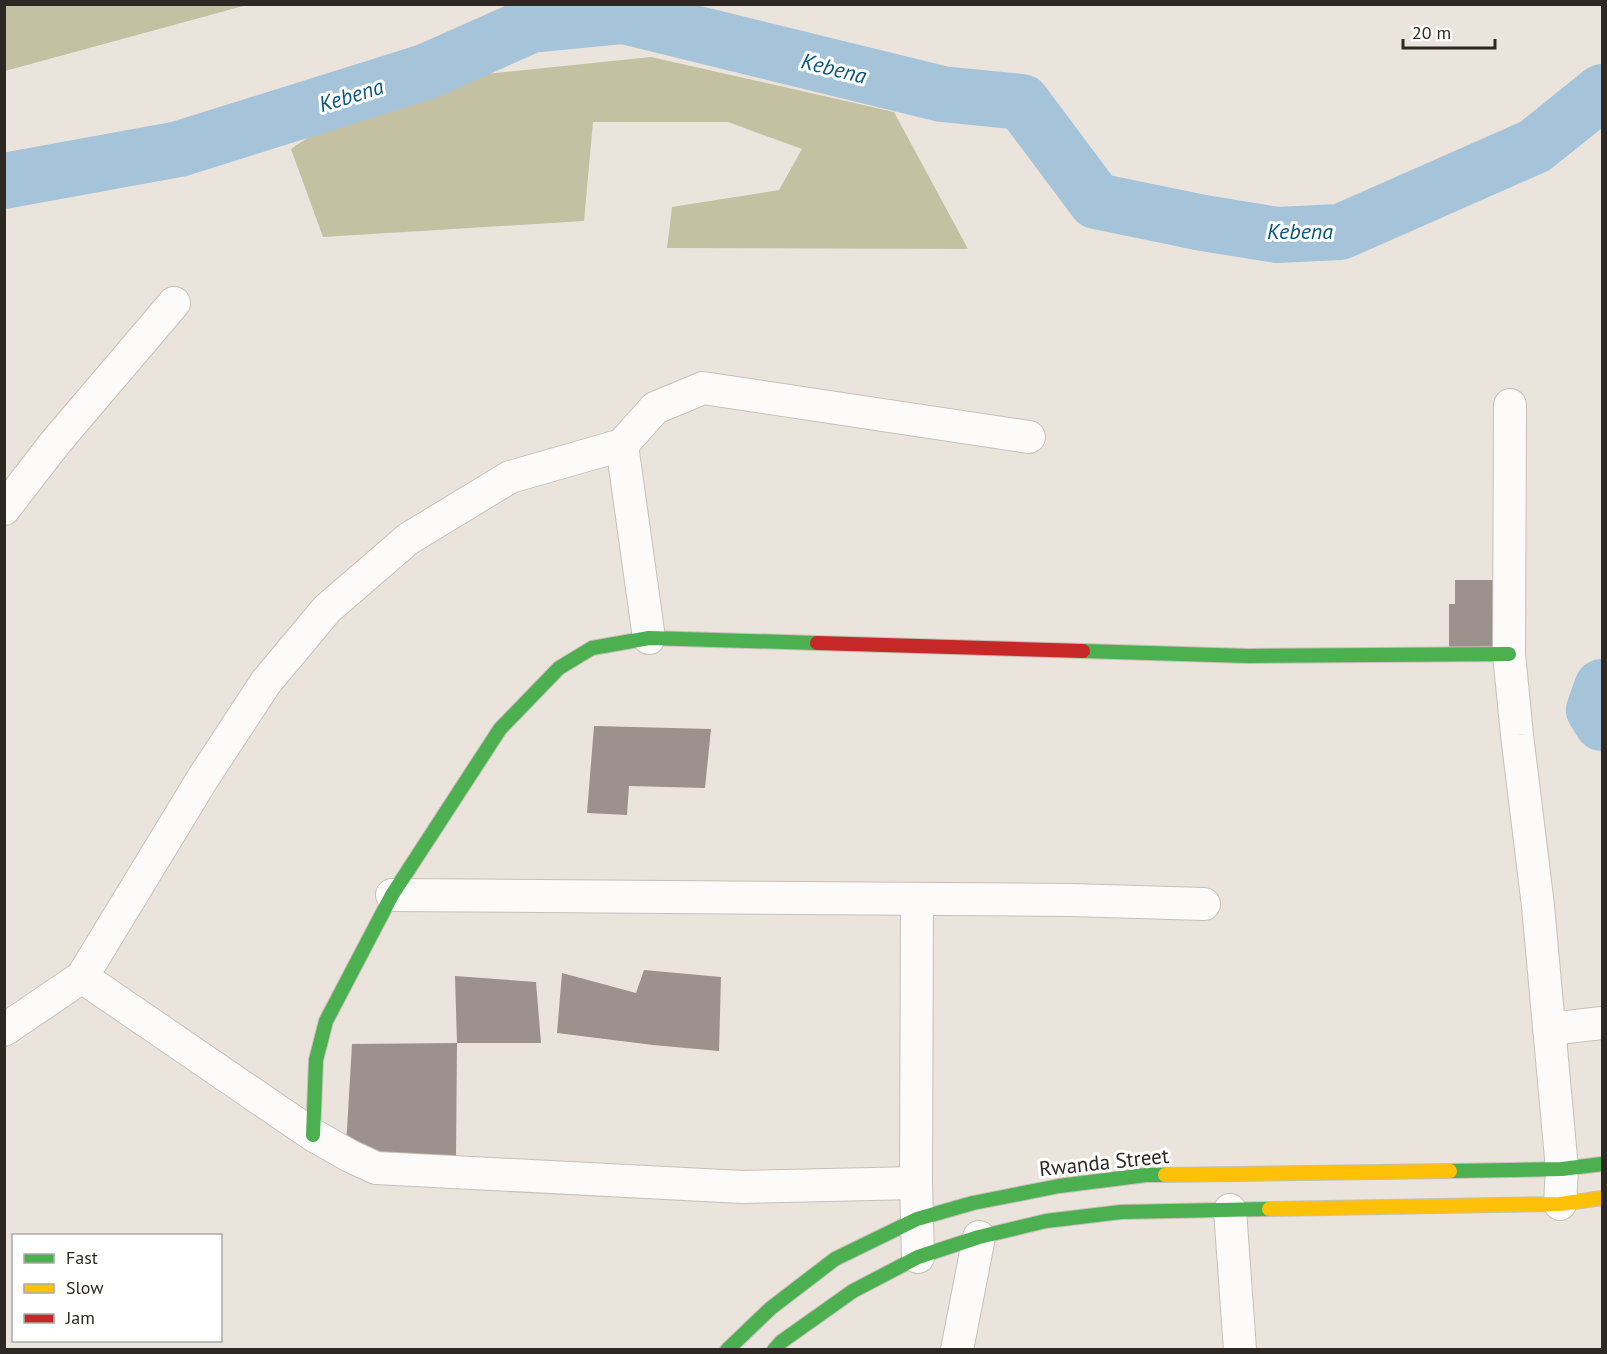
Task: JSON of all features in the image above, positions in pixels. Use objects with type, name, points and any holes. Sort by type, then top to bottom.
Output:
[{"type":"main road","points":[[313,1135],[316,1060],[326,1021],[392,895],[500,729],[559,668],[592,648],[649,638],[1248,656],[1509,654]]},
{"type":"main road","name":"Rwanda Street","points":[[727,1350],[771,1308],[835,1260],[917,1219],[973,1203],[1048,1188],[1146,1175],[1562,1169],[1602,1164]]},
{"type":"main road","points":[[774,1350],[853,1291],[918,1257],[979,1237],[1046,1221],[1121,1212],[1560,1204],[1602,1198]]},
{"type":"street","points":[[4,509],[55,443],[174,303]]},
{"type":"street","points":[[4,1030],[82,977],[203,778],[266,682],[327,609],[408,539],[510,477],[622,445],[655,408],[703,388],[1029,437]]},
{"type":"street","points":[[1510,405],[1509,654],[1550,1029],[1562,1169],[1560,1204]]},
{"type":"street","points":[[622,445],[649,638]]},
{"type":"street","points":[[392,895],[1071,900],[1204,904]]},
{"type":"street","points":[[917,899],[918,1257]]},
{"type":"street","points":[[82,977],[313,1135],[376,1168],[742,1187],[916,1183]]},
{"type":"street","points":[[1550,1029],[1602,1023]]},
{"type":"street","points":[[1230,1210],[1240,1350]]},
{"type":"street","points":[[957,1350],[979,1237]]},
{"type":"shaded area","points":[[5,4],[247,4],[247,5],[5,71]]},
{"type":"shaded area","points":[[651,57],[894,112],[968,249],[667,248],[672,207],[779,190],[802,149],[728,122],[593,122],[584,221],[323,237],[291,149],[387,84]]},
{"type":"building","points":[[1455,580],[1497,580],[1498,649],[1449,649],[1449,604],[1455,604]]},
{"type":"building","points":[[594,726],[711,729],[705,788],[629,786],[627,815],[587,813]]},
{"type":"building","points":[[644,970],[721,977],[719,1051],[557,1033],[562,973],[636,993]]},
{"type":"building","points":[[455,976],[536,982],[541,1043],[457,1043]]},
{"type":"building","points":[[457,1043],[456,1158],[371,1159],[346,1147],[352,1044]]},
{"type":"waterway","name":"Kebena","points":[[4,181],[179,149],[425,72],[531,25],[624,16],[942,94],[1022,102],[1096,201],[1203,223],[1277,235],[1340,232],[1535,146],[1602,92]]},
{"type":"waterway","name":"Kebena","points":[[1602,687],[1594,710],[1602,723]]},
{"type":"traffic: fast","points":[[313,1135],[316,1060],[326,1021],[392,895],[500,729],[559,668],[592,648],[649,638],[817,643]]},
{"type":"traffic: fast","points":[[1083,651],[1248,656],[1509,654]]},
{"type":"traffic: fast","points":[[1450,1171],[1562,1169],[1602,1164]]},
{"type":"traffic: fast","points":[[727,1350],[771,1308],[835,1259],[917,1219],[973,1203],[1059,1186],[1146,1175],[1165,1175]]},
{"type":"traffic: fast","points":[[774,1350],[781,1342],[853,1291],[918,1257],[979,1237],[1046,1221],[1121,1212],[1269,1209]]},
{"type":"traffic: slow","points":[[1165,1175],[1450,1171]]},
{"type":"traffic: slow","points":[[1269,1209],[1560,1204],[1602,1198]]},
{"type":"traffic: jam","points":[[817,643],[1083,651]]}]
